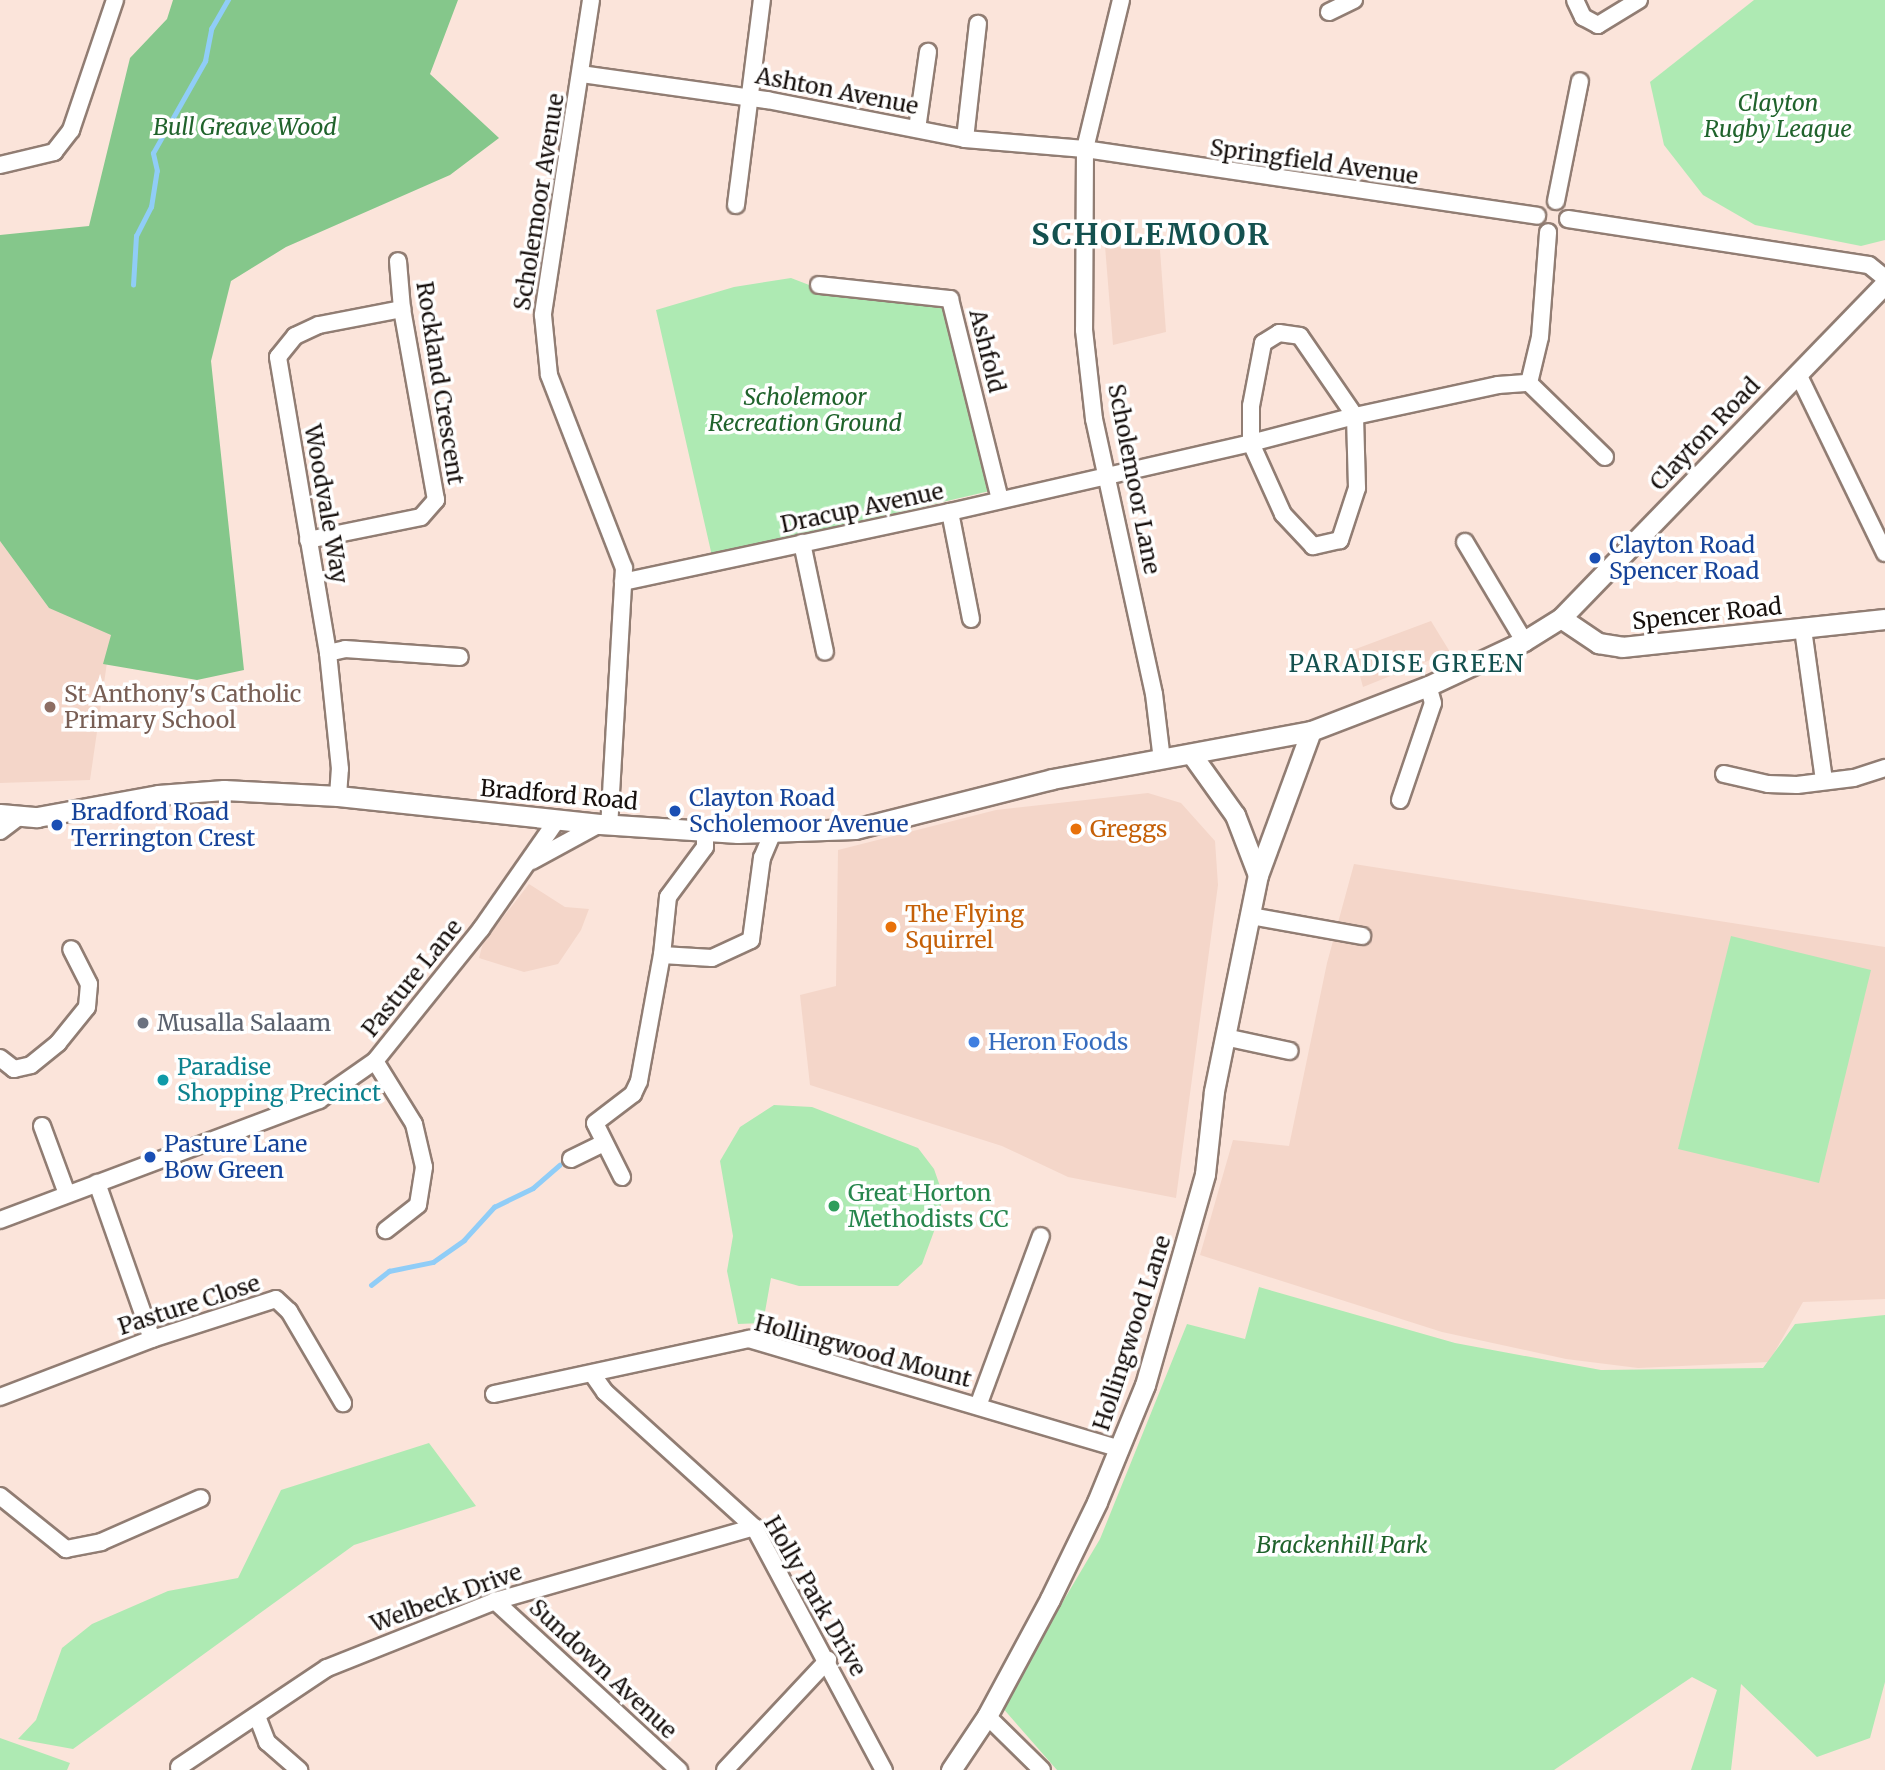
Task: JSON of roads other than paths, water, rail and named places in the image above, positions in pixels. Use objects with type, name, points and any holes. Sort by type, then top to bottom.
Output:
[{"type":"street","points":[[0,165],[54,152],[71,130],[115,0]]},
{"type":"street","name":"Scholemoor Avenue","points":[[591,0],[543,315],[549,375],[624,568],[604,824]]},
{"type":"street","points":[[736,205],[762,0]]},
{"type":"street","name":"Scholemoor Lane","points":[[1121,0],[1085,149],[1084,330],[1094,419],[1109,474],[1154,694],[1162,760]]},
{"type":"street","points":[[1329,12],[1354,0]]},
{"type":"street","points":[[1575,0],[1583,17],[1598,25],[1639,0]]},
{"type":"street","points":[[965,139],[978,24]]},
{"type":"street","points":[[917,129],[928,52]]},
{"type":"street","name":"Ashton Avenue","points":[[581,74],[748,97],[965,139],[1085,149]]},
{"type":"street","points":[[1556,201],[1580,82]]},
{"type":"street","name":"Springfield Avenue","points":[[1085,149],[1537,216]]},
{"type":"street","points":[[1556,201],[1565,207],[1568,219],[1563,229],[1548,232],[1540,226],[1537,216],[1542,206],[1556,201]]},
{"type":"street","points":[[1568,219],[1869,265],[1885,278]]},
{"type":"street","points":[[1548,232],[1540,337],[1530,383],[1605,457]]},
{"type":"street","name":"Rockland Crescent","points":[[308,540],[421,517],[436,500],[402,309],[398,261]]},
{"type":"street","name":"Clayton Road","points":[[1561,618],[1885,284]]},
{"type":"street","name":"Ashfold","points":[[819,285],[950,299],[1000,500]]},
{"type":"street","name":"Woodvale Way","points":[[338,796],[340,769],[328,653],[278,357],[295,336],[319,325],[402,309]]},
{"type":"street","points":[[1279,333],[1300,336],[1355,416],[1357,488],[1340,540],[1313,546],[1283,514],[1251,443],[1251,406],[1263,343],[1279,333]]},
{"type":"street","points":[[1798,374],[1885,553]]},
{"type":"street","name":"Dracup Avenue","points":[[624,582],[950,512],[1251,443],[1355,416],[1498,385],[1530,383]]},
{"type":"street","points":[[950,512],[971,619]]},
{"type":"street","points":[[1465,542],[1524,641]]},
{"type":"street","points":[[802,543],[825,652]]},
{"type":"street","points":[[1258,875],[1235,815],[1192,755],[1311,731],[1428,686],[1524,641],[1561,618]]},
{"type":"street","name":"Spencer Road","points":[[1561,618],[1598,643],[1622,647],[1885,619]]},
{"type":"street","points":[[1803,629],[1824,782]]},
{"type":"street","points":[[328,653],[345,649],[460,657]]},
{"type":"street","points":[[1400,800],[1433,703],[1428,686]]},
{"type":"street","name":"Hollingwood Lane","points":[[951,1770],[987,1716],[1049,1599],[1120,1449],[1166,1323],[1205,1174],[1225,1037],[1258,875],[1311,731]]},
{"type":"street","name":"Bradford Road","points":[[0,814],[21,815],[223,790],[338,796],[557,820],[705,831],[855,829],[1052,779],[1192,755]]},
{"type":"street","points":[[1724,774],[1768,784],[1824,782],[1885,768]]},
{"type":"street","points":[[0,831],[21,815]]},
{"type":"street","name":"Pasture Lane","points":[[0,1220],[319,1100],[374,1061],[557,820]]},
{"type":"street","name":"Pasture Lane","points":[[526,864],[604,824]]},
{"type":"street","points":[[622,1177],[595,1123],[633,1094],[647,1056],[668,897],[705,847],[705,831]]},
{"type":"street","points":[[662,955],[712,958],[751,940],[762,858],[773,832]]},
{"type":"street","points":[[1251,916],[1362,936]]},
{"type":"street","points":[[0,1058],[21,1070],[58,1043],[87,1007],[89,984],[71,949]]},
{"type":"street","points":[[1225,1037],[1290,1051]]},
{"type":"street","points":[[374,1061],[414,1124],[424,1167],[418,1205],[386,1230]]},
{"type":"street","points":[[42,1126],[67,1194]]},
{"type":"street","points":[[571,1158],[604,1143]]},
{"type":"street","points":[[97,1183],[152,1339]]},
{"type":"street","points":[[978,1406],[1041,1236]]},
{"type":"street","name":"Pasture Close","points":[[0,1397],[152,1339],[276,1299],[289,1311],[343,1403]]},
{"type":"street","name":"Hollingwood Mount","points":[[494,1394],[593,1375],[749,1339],[1120,1449]]},
{"type":"street","name":"Holly Park Drive","points":[[593,1375],[605,1392],[754,1527],[828,1660],[884,1770]]},
{"type":"street","points":[[0,1496],[66,1549],[101,1542],[201,1498]]},
{"type":"street","name":"Welbeck Drive","points":[[179,1767],[327,1668],[495,1601],[754,1527]]},
{"type":"street","name":"Sundown Avenue","points":[[495,1601],[679,1770]]},
{"type":"street","points":[[725,1770],[828,1660]]},
{"type":"street","points":[[257,1716],[267,1742],[299,1770]]},
{"type":"street","points":[[987,1716],[1042,1770]]},
{"type":"waterway","points":[[133,285],[136,236],[151,207],[157,171],[153,153],[205,61],[211,29],[228,0]]},
{"type":"waterway","points":[[371,1285],[389,1271],[433,1262],[464,1240],[494,1207],[533,1188],[559,1165]]},
{"type":"place","name":"Clayton Road Spencer Road","points":[[1595,558]]},
{"type":"place","name":"St Anthony's Catholic Primary School","points":[[50,707]]},
{"type":"place","name":"Clayton Road Scholemoor Avenue","points":[[675,811]]},
{"type":"place","name":"Bradford Road Terrington Crest","points":[[57,825]]},
{"type":"place","name":"Greggs","points":[[1076,829]]},
{"type":"place","name":"The Flying Squirrel","points":[[891,927]]},
{"type":"place","name":"Musalla Salaam","points":[[143,1023]]},
{"type":"place","name":"Heron Foods","points":[[974,1042]]},
{"type":"place","name":"Paradise Shopping Precinct","points":[[163,1080]]},
{"type":"place","name":"Pasture Lane Bow Green","points":[[150,1157]]},
{"type":"place","name":"Great Horton Methodists CC","points":[[834,1206]]},
{"type":"district","name":"SCHOLEMOOR","points":[[1151,234]]},
{"type":"district","name":"PARADISE GREEN","points":[[1407,664]]},
{"type":"park label","name":"Clayton Rugby League","points":[[1778,116]]},
{"type":"park label","name":"Bull Greave Wood","points":[[245,127]]},
{"type":"park label","name":"Scholemoor Recreation Ground","points":[[805,410]]},
{"type":"park label","name":"Brackenhill Park","points":[[1342,1545]]}]
